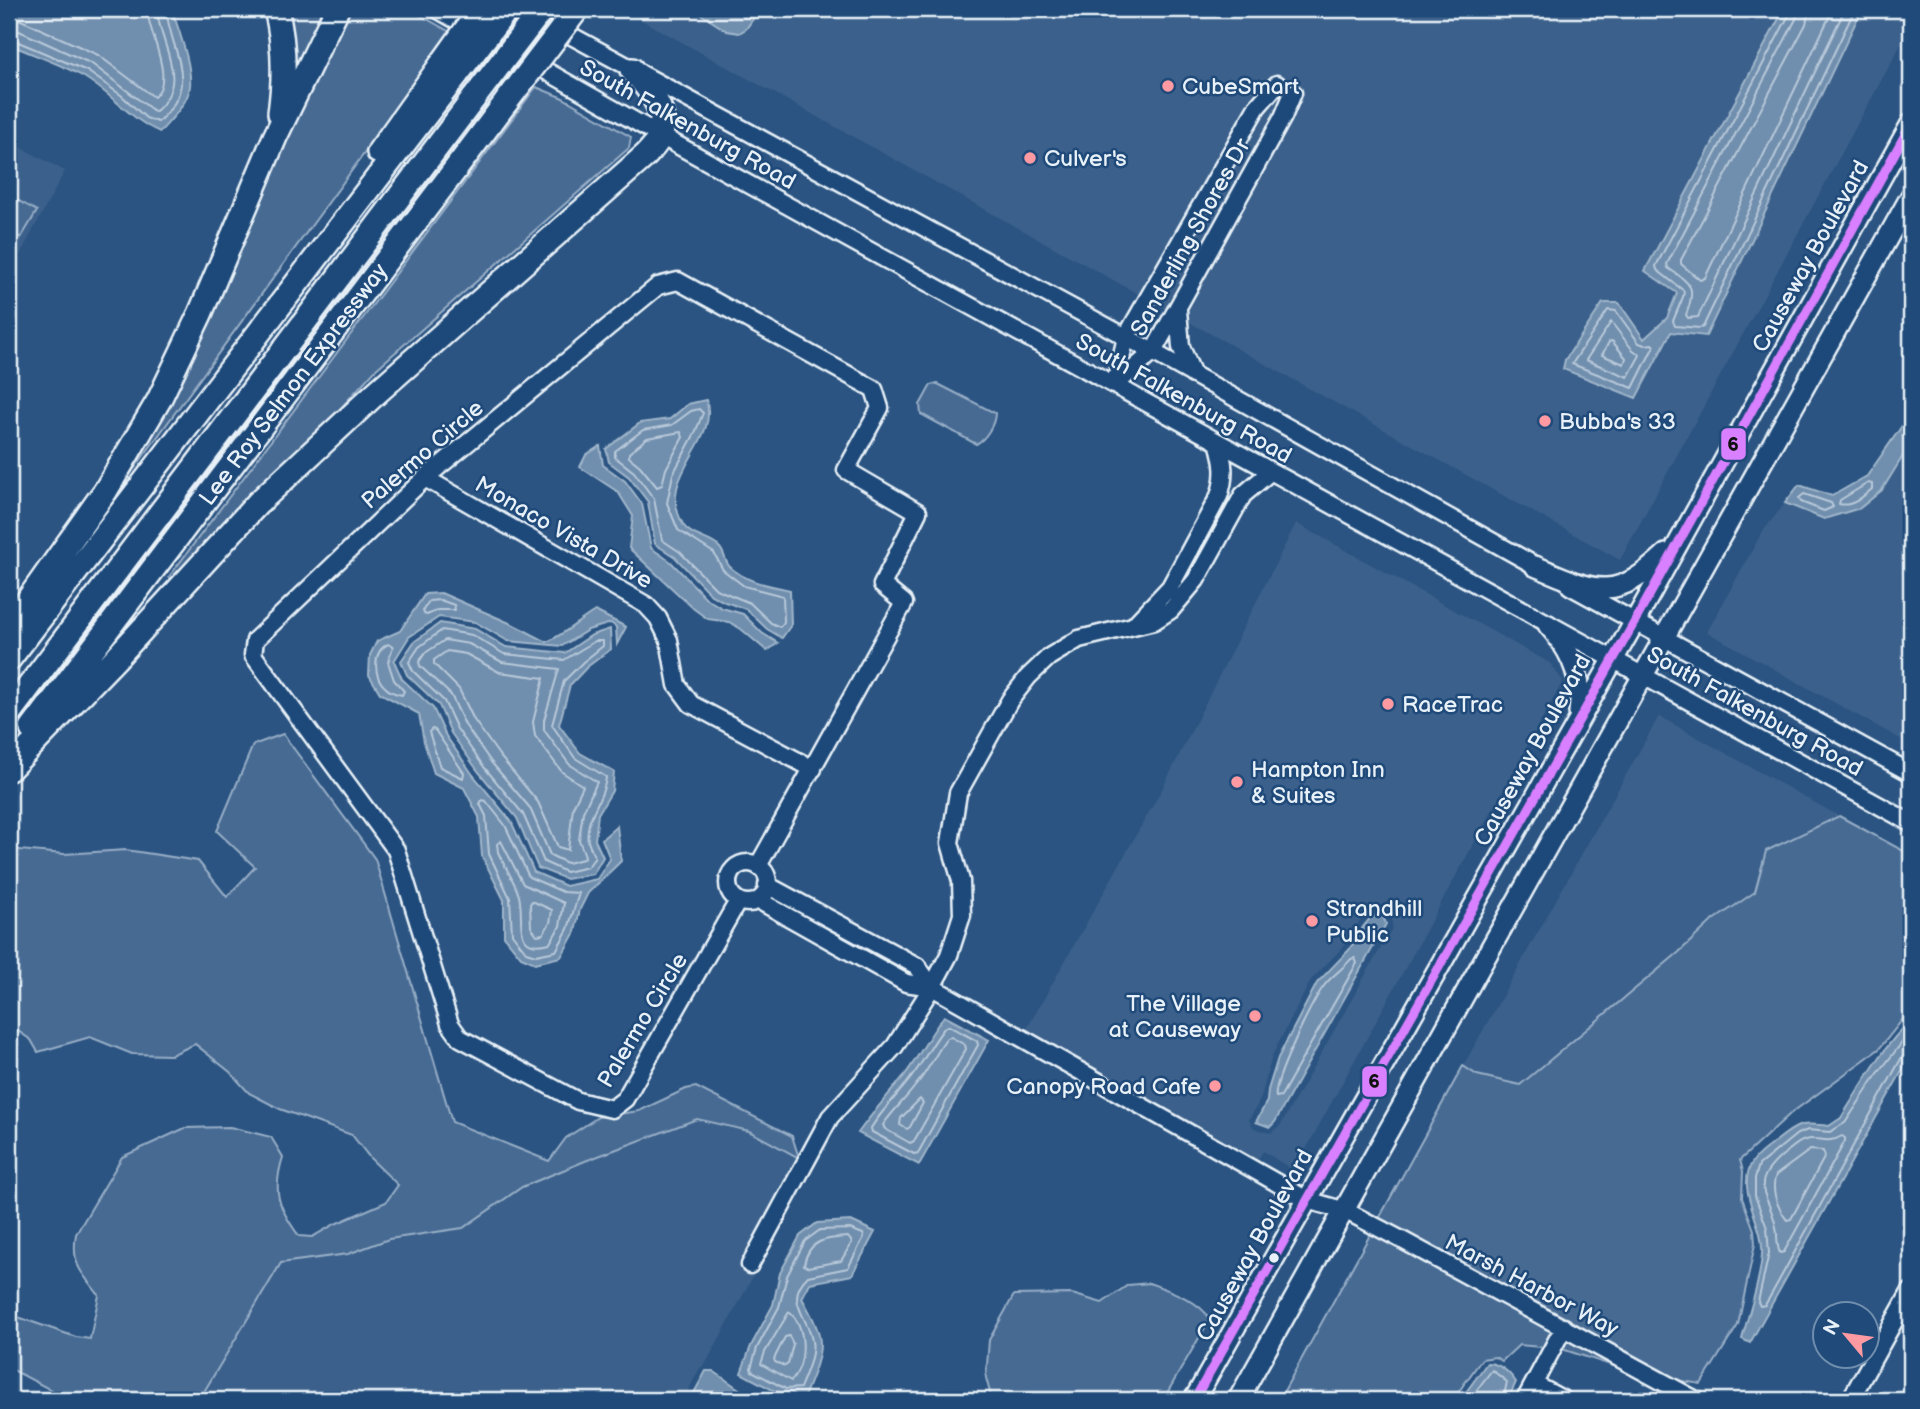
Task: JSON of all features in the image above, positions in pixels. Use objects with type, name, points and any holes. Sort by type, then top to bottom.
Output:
[{"type":"highway","points":[[275,137],[285,63],[276,9]]},
{"type":"highway","points":[[9,627],[106,489],[159,400],[200,314],[275,137],[337,9]]},
{"type":"highway","points":[[461,80],[481,9]]},
{"type":"highway","points":[[9,713],[366,243],[461,80],[506,9]]},
{"type":"highway","points":[[9,659],[261,330],[461,80],[527,9]]},
{"type":"highway","points":[[461,80],[542,9]]},
{"type":"highway","name":"Lee Roy Selmon Expressway","points":[[9,759],[577,9]]},
{"type":"highway","points":[[9,769],[116,658],[258,502],[376,393],[637,163],[661,136],[661,119],[650,90],[632,70]]},
{"type":"main road","name":"Causeway Boulevard","points":[[1194,1400],[1634,622],[1911,124]]},
{"type":"main road","points":[[1238,1400],[1911,197]]},
{"type":"main road","points":[[1535,566],[1581,585],[1614,588],[1637,579],[1653,567],[1681,538]]},
{"type":"main road","points":[[1548,625],[1564,645],[1576,671],[1580,691],[1578,718]]},
{"type":"street","name":"South Falkenburg Road","points":[[437,9],[661,136],[1911,823]]},
{"type":"street","name":"South Falkenburg Road","points":[[522,9],[1194,374],[1634,622],[1911,774]]},
{"type":"street","name":"Sanderling Shores Dr","points":[[1115,385],[1126,337],[1257,107],[1277,84]]},
{"type":"street","name":"Sanderling Shores Dr","points":[[1115,385],[1153,352],[1283,117],[1293,93]]},
{"type":"street","name":"Palermo Circle","points":[[738,901],[625,1099],[612,1110],[578,1101],[460,1038],[450,1024],[396,850],[253,655],[256,640],[425,478],[658,286],[678,281],[874,389],[880,408],[846,470],[918,512],[882,585],[904,603],[758,866]]},
{"type":"street","points":[[1178,307],[1181,346],[1194,374]]},
{"type":"street","points":[[1131,628],[1170,587],[1219,496],[1224,481],[1224,465],[1217,442]]},
{"type":"street","points":[[750,1265],[830,1117],[895,1046],[949,955],[962,915],[961,881],[950,843],[958,793],[1010,700],[1049,657],[1079,639],[1154,621],[1171,610],[1196,580],[1243,495],[1270,472]]},
{"type":"street","name":"Monaco Vista Drive","points":[[425,478],[646,605],[658,618],[669,640],[677,685],[691,704],[813,769]]},
{"type":"street","points":[[738,866],[758,866],[764,872],[767,885],[765,892],[758,900],[745,903],[738,901],[729,890],[729,876],[738,866]]},
{"type":"street","points":[[767,885],[917,966],[932,987]]},
{"type":"street","points":[[758,900],[906,983],[932,987]]},
{"type":"street","name":"Marsh Harbor Way","points":[[932,987],[1307,1200],[1346,1211],[1696,1400]]},
{"type":"street","points":[[1850,1400],[1911,1291]]},
{"type":"street","points":[[1525,1400],[1564,1327]]},
{"type":"street","points":[[1534,1384],[1564,1400]]},
{"type":"shaded area","points":[[282,9],[329,9],[295,89]]},
{"type":"shaded area","points":[[343,9],[409,9],[452,33],[126,480],[122,478]]},
{"type":"shaded area","points":[[644,9],[1911,9],[1911,26],[1620,560],[638,18]]},
{"type":"shaded area","points":[[536,87],[563,98],[631,137],[629,148],[374,371],[323,428],[172,580],[169,577]]},
{"type":"shaded area","points":[[9,141],[65,171],[9,275]]},
{"type":"shaded area","points":[[12,197],[37,211],[21,238],[9,231],[9,202]]},
{"type":"shaded area","points":[[938,384],[995,413],[992,426],[980,442],[976,444],[921,414],[920,405],[931,385]]},
{"type":"shaded area","points":[[1911,443],[1911,745],[1707,632],[1761,534],[1785,503],[1824,519],[1882,490]]},
{"type":"shaded area","points":[[1296,523],[1550,663],[1563,681],[1294,1171],[1263,1151],[1256,1163],[1025,1032],[1162,789]],"holes":[[[1374,909],[1389,913],[1392,928],[1280,1126],[1270,1133],[1254,1128],[1249,1120],[1261,1098],[1272,1056],[1311,980],[1344,946],[1365,913]]]},
{"type":"shaded area","points":[[1659,716],[1839,816],[1766,851],[1755,892],[1711,922],[1678,953],[1520,1085],[1477,1075],[1463,1066]]},
{"type":"shaded area","points":[[283,734],[375,859],[452,1122],[549,1161],[566,1138],[598,1117],[639,1111],[696,1087],[792,1136],[799,1158],[749,1131],[697,1119],[522,1187],[463,1228],[389,1239],[348,1254],[281,1263],[199,1400],[70,1400],[9,1368],[9,1314],[76,1337],[90,1339],[99,1295],[76,1261],[76,1234],[122,1157],[185,1128],[230,1127],[271,1137],[283,1157],[278,1180],[279,1199],[299,1236],[312,1237],[386,1202],[398,1185],[370,1158],[352,1135],[280,1109],[249,1093],[230,1072],[195,1044],[171,1055],[132,1054],[90,1037],[38,1052],[31,1040],[9,1025],[9,849],[64,854],[126,850],[198,861],[227,897],[255,867],[217,831],[253,745]]},
{"type":"shaded area","points":[[1839,816],[1911,855],[1911,1017],[1903,1019],[1879,1049],[1790,1114],[1740,1160],[1743,1171],[1742,1198],[1754,1230],[1755,1244],[1738,1325],[1701,1384],[1638,1374],[1562,1349],[1519,1345],[1502,1361],[1495,1357],[1482,1359],[1457,1394],[1443,1400],[1279,1400],[1463,1066],[1477,1075],[1520,1085],[1678,953],[1711,922],[1755,892],[1766,851]]},
{"type":"shaded area","points":[[698,1119],[749,1131],[799,1158],[740,1267],[754,1275],[683,1400],[199,1400],[281,1263],[348,1254],[389,1239],[463,1228],[522,1187]]},
{"type":"shaded area","points":[[1149,1283],[1191,1301],[1210,1319],[1163,1400],[992,1400],[986,1378],[989,1340],[1014,1295],[1072,1294],[1102,1303],[1128,1285]]},
{"type":"water","points":[[9,9],[170,9],[189,68],[189,93],[160,132],[131,114],[84,77],[9,44]]},
{"type":"water","points":[[693,9],[760,9],[746,29],[739,33],[727,31]]},
{"type":"water","points":[[1784,9],[1862,9],[1706,336],[1671,332],[1636,398],[1563,369],[1565,360],[1603,303],[1619,303],[1644,339],[1667,318],[1677,293],[1645,271]]},
{"type":"water","points":[[706,400],[708,416],[705,431],[681,475],[676,491],[677,508],[687,530],[722,550],[728,565],[737,572],[758,583],[790,590],[791,625],[782,638],[767,629],[746,609],[711,595],[675,557],[655,544],[648,502],[629,477],[609,462],[606,449],[640,423],[670,419],[688,404]]},
{"type":"water","points":[[1911,413],[1911,443],[1882,490],[1860,508],[1824,519],[1785,503],[1799,485],[1832,496],[1867,476]]},
{"type":"water","points":[[600,446],[603,465],[625,481],[642,504],[651,548],[671,562],[707,599],[722,608],[743,614],[762,633],[778,643],[767,651],[729,622],[708,619],[629,548],[633,516],[618,492],[580,467],[586,455]]},
{"type":"water","points":[[441,593],[547,642],[595,611],[626,627],[617,644],[616,627],[611,623],[588,630],[562,646],[508,641],[475,622],[439,617],[409,637],[394,661],[402,679],[433,708],[446,736],[473,775],[511,821],[534,872],[566,886],[597,879],[610,859],[602,839],[617,826],[621,861],[588,893],[580,909],[575,932],[561,957],[535,963],[521,957],[504,936],[504,900],[482,856],[479,817],[464,788],[434,773],[419,714],[380,693],[369,675],[370,655],[377,641],[400,631],[425,594]]},
{"type":"water","points":[[440,623],[475,629],[506,647],[565,653],[592,635],[610,629],[611,649],[587,667],[570,685],[559,725],[580,753],[614,772],[612,791],[598,814],[595,840],[603,857],[593,874],[566,879],[538,868],[517,818],[451,733],[439,705],[407,675],[401,661],[414,642]]},
{"type":"water","points":[[1376,915],[1383,916],[1386,924],[1275,1122],[1270,1127],[1256,1122],[1267,1101],[1278,1058],[1317,983],[1349,950],[1363,927]]},
{"type":"water","points":[[944,1016],[989,1040],[919,1165],[858,1133],[909,1069]]},
{"type":"water","points":[[1911,1023],[1911,1055],[1750,1343],[1742,1339],[1757,1286],[1762,1254],[1762,1242],[1748,1194],[1748,1171],[1764,1150],[1794,1128],[1812,1124],[1829,1126],[1841,1118],[1884,1051],[1903,1028]]},
{"type":"water","points":[[851,1221],[875,1232],[852,1275],[810,1283],[802,1298],[820,1338],[817,1364],[804,1397],[784,1396],[741,1373],[751,1346],[773,1305],[780,1273],[800,1236],[817,1223]]},
{"type":"water","points":[[1487,1363],[1504,1369],[1516,1382],[1508,1400],[1457,1400],[1461,1399]]},
{"type":"water","points":[[706,1371],[713,1371],[755,1400],[690,1400]]},
{"type":"transit line","name":"6","points":[[1194,1400],[1634,623],[1911,124]]},
{"type":"place","name":"CubeSmart","points":[[1168,86]]},
{"type":"place","name":"Culver's","points":[[1030,158]]},
{"type":"place","name":"Bubba's 33","points":[[1545,421]]},
{"type":"place","name":"RaceTrac","points":[[1388,704]]},
{"type":"place","name":"Hampton Inn & Suites","points":[[1237,782]]},
{"type":"place","name":"Strandhill Public","points":[[1312,921]]},
{"type":"place","name":"The Village at Causeway","points":[[1255,1016]]},
{"type":"place","name":"Canopy Road Cafe","points":[[1215,1086]]}]
